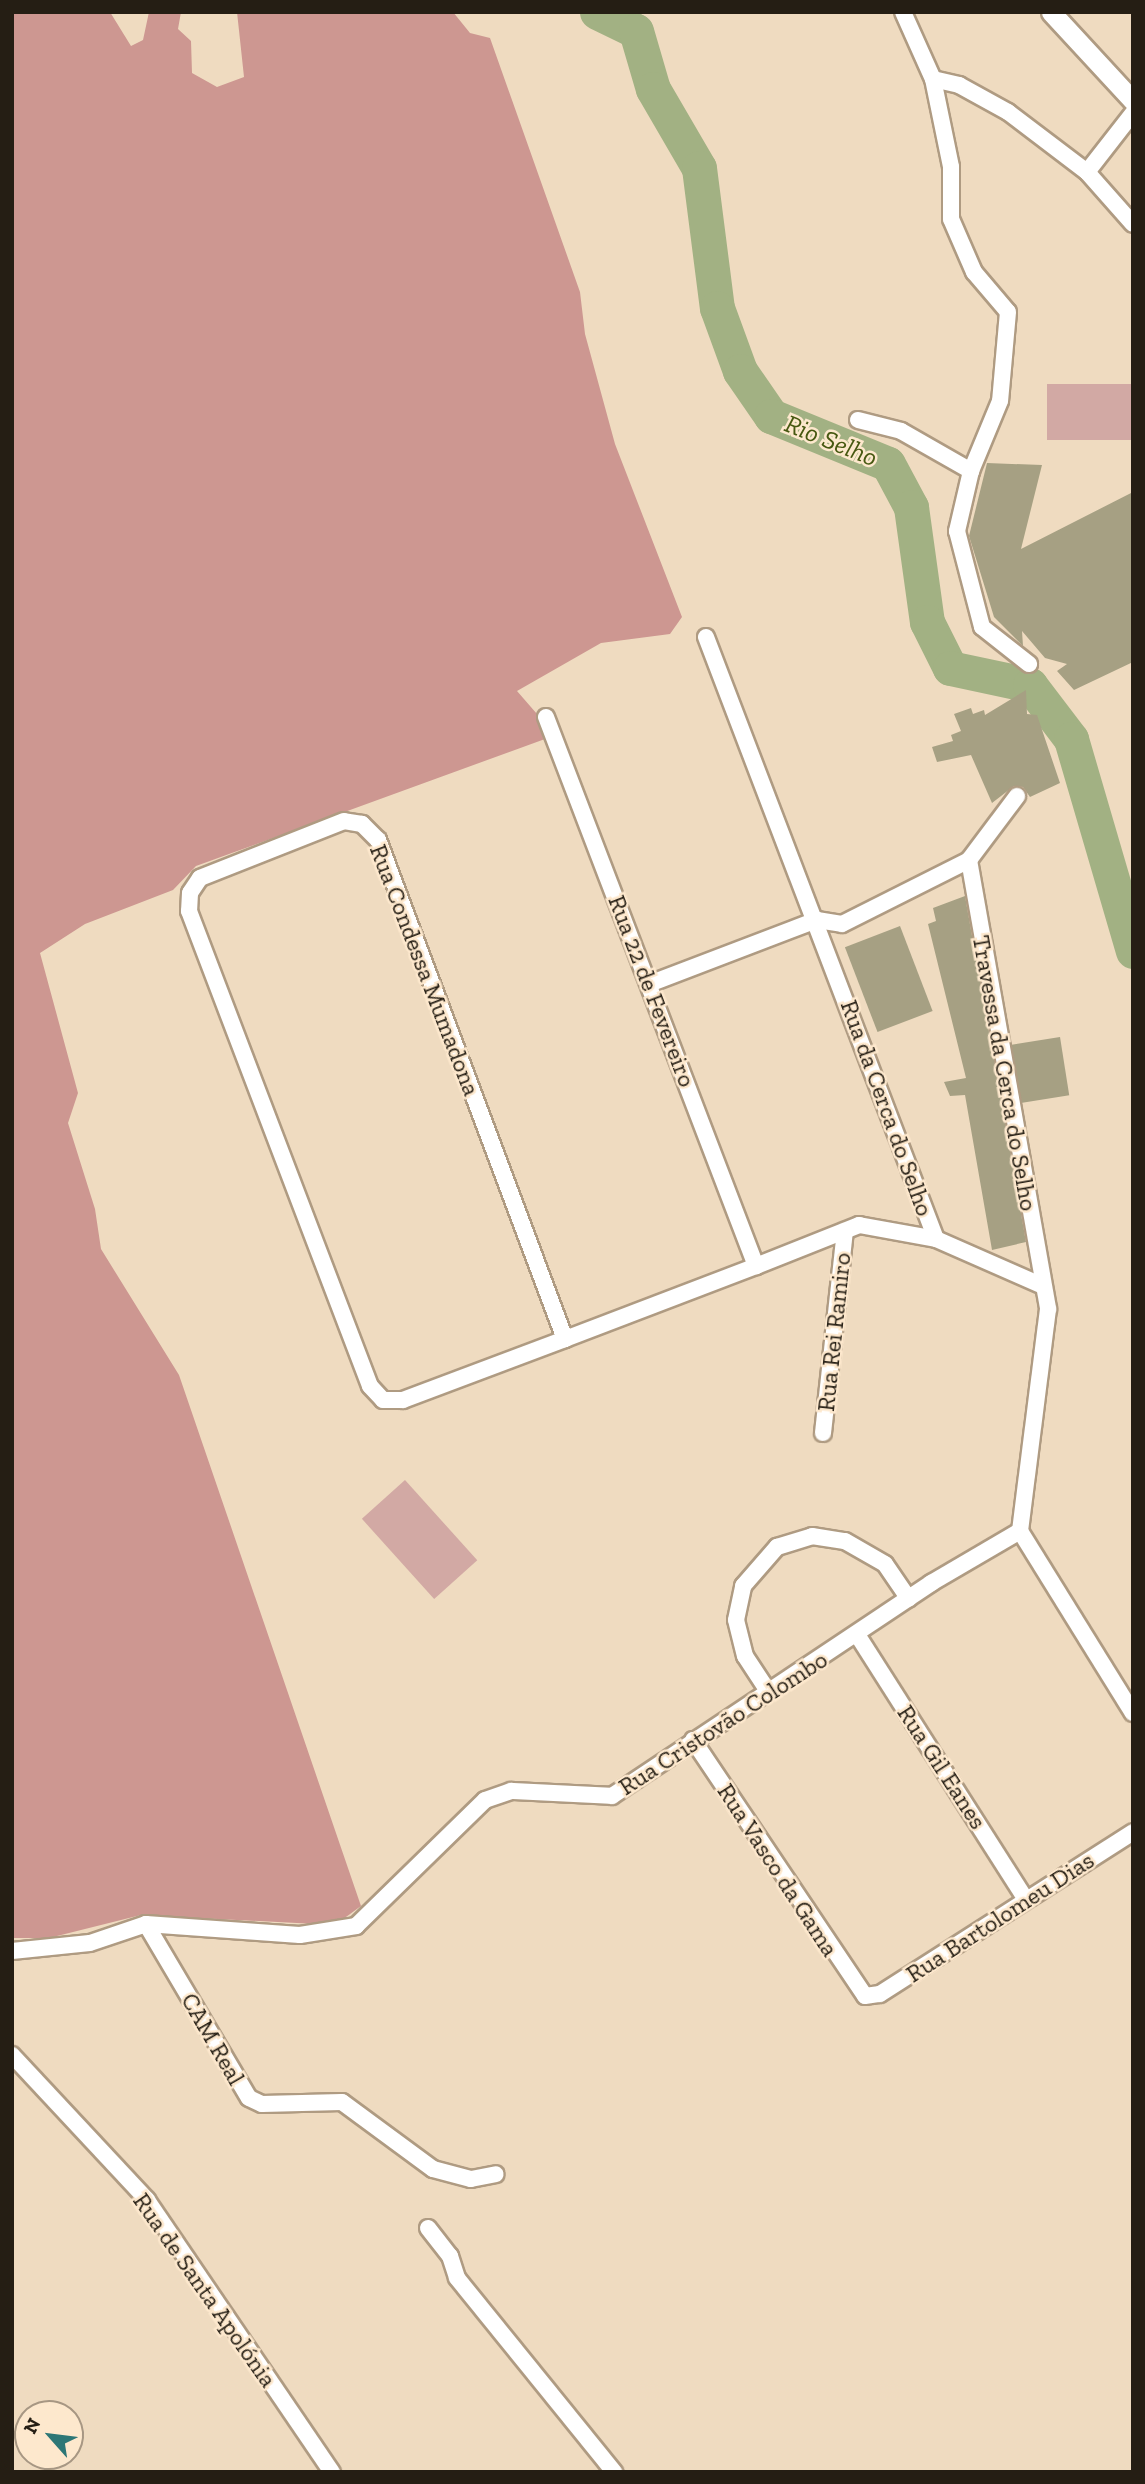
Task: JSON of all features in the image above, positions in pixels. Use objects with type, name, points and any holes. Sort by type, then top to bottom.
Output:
[{"type":"street","points":[[903,12],[933,79],[951,167],[951,219],[974,272],[1008,312],[1000,401],[971,471],[957,531],[982,626],[1029,664]]},
{"type":"street","points":[[1051,12],[1133,101]]},
{"type":"street","points":[[933,79],[959,85],[1008,112],[1087,172],[1133,224]]},
{"type":"street","points":[[1087,172],[1133,113]]},
{"type":"street","points":[[858,420],[901,431],[971,471]]},
{"type":"street","name":"Rua da Cerca do Selho","points":[[706,637],[817,920],[936,1239],[1041,1285]]},
{"type":"street","name":"Rua 22 de Fevereiro","points":[[546,716],[756,1266]]},
{"type":"street","points":[[649,984],[817,920],[842,924],[969,860],[1017,796]]},
{"type":"street","name":"Rua Condessa Mumadona","points":[[344,821],[362,824],[378,840],[565,1339],[402,1400],[383,1400],[370,1387],[189,911],[190,892],[200,878],[344,821]]},
{"type":"street","name":"Travessa da Cerca do Selho","points":[[969,860],[1041,1285]]},
{"type":"street","points":[[565,1339],[859,1225],[936,1239]]},
{"type":"street","name":"Rua Rei Ramiro","points":[[823,1433],[845,1231]]},
{"type":"street","points":[[1041,1285],[1048,1309],[1020,1531],[1133,1713]]},
{"type":"street","name":"Rua Cristovão Colombo","points":[[17,1952],[90,1943],[146,1924],[300,1936],[356,1927],[485,1800],[511,1791],[612,1796],[768,1691],[858,1636],[909,1599],[1020,1531]]},
{"type":"street","points":[[768,1691],[745,1657],[736,1620],[743,1586],[777,1547],[812,1536],[845,1541],[885,1564],[909,1599]]},
{"type":"street","name":"Rua Gil Eanes","points":[[858,1636],[1025,1898]]},
{"type":"street","name":"Rua Vasco da Gama","points":[[693,1740],[865,1996]]},
{"type":"street","name":"Rua Bartolomeu Dias","points":[[865,1996],[880,1994],[1025,1898],[1133,1832]]},
{"type":"street","name":"CAM Real","points":[[146,1924],[249,2098],[262,2104],[342,2102],[433,2169],[471,2179],[496,2174]]},
{"type":"street","name":"Rua de Santa Apolónia","points":[[12,2055],[147,2200],[332,2472]]},
{"type":"street","points":[[428,2228],[450,2256],[457,2278],[614,2472]]},
{"type":"shaded area","points":[[12,12],[110,12],[131,46],[143,40],[149,12],[181,12],[178,29],[191,41],[192,73],[217,87],[244,77],[237,12],[453,12],[470,33],[490,38],[580,292],[585,334],[615,444],[682,617],[670,634],[601,643],[517,691],[537,714],[545,739],[196,866],[173,890],[85,924],[40,953],[78,1093],[68,1123],[95,1209],[101,1249],[179,1375],[361,1906],[335,1925],[141,1915],[49,1938],[12,1938]]},
{"type":"shaded area","points":[[1047,384],[1133,384],[1133,440],[1047,440]]},
{"type":"shaded area","points":[[405,1480],[477,1560],[434,1599],[362,1519]]},
{"type":"building","points":[[987,463],[1042,465],[1021,549],[1133,492],[1133,662],[1074,690],[1057,671],[1067,664],[1045,658],[1022,631],[1023,646],[994,617],[969,536]]},
{"type":"building","points":[[1026,690],[1027,714],[1037,715],[1060,783],[1030,797],[1023,787],[1014,786],[992,803],[971,755],[937,762],[932,747],[953,741],[951,735],[961,731],[954,714],[971,708],[973,714],[984,710],[985,715]]},
{"type":"building","points":[[965,896],[1026,1242],[992,1250],[965,1095],[950,1096],[944,1082],[966,1078],[928,924],[936,921],[933,908]]},
{"type":"building","points":[[900,926],[933,1011],[878,1032],[845,947]]},
{"type":"building","points":[[1060,1037],[1069,1095],[1021,1103],[1012,1045]]},
{"type":"waterway","name":"Rio Selho","points":[[597,12],[636,31],[653,89],[699,168],[717,308],[740,371],[771,416],[888,464],[911,507],[927,622],[950,668],[1030,685],[1071,739],[1133,951]]}]
